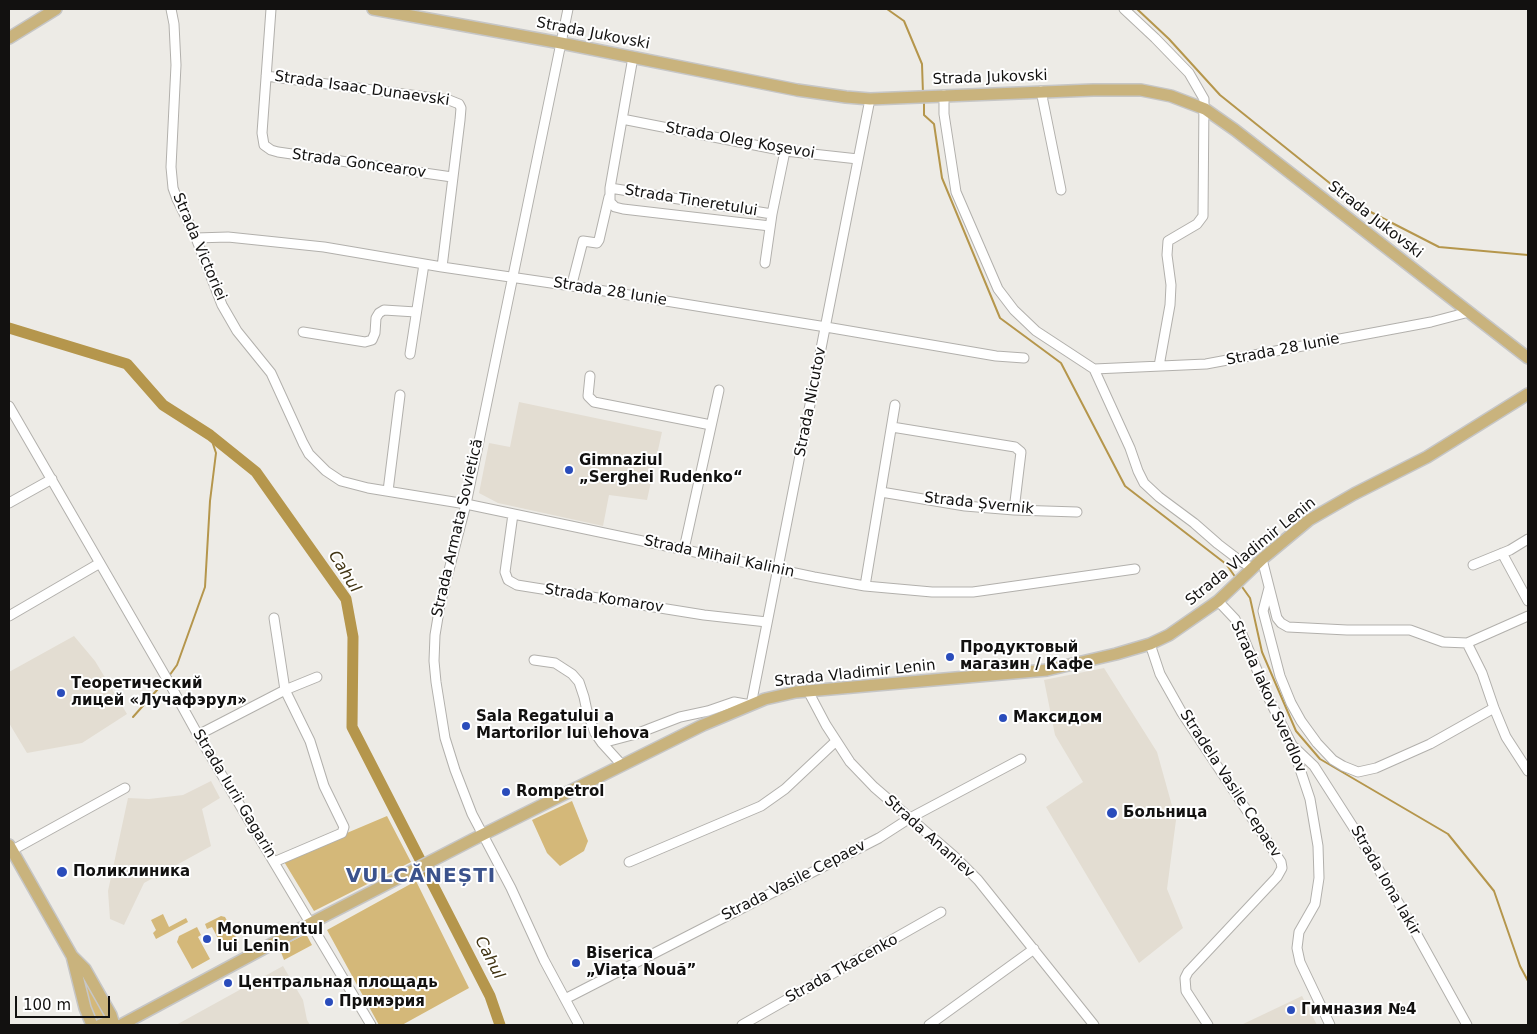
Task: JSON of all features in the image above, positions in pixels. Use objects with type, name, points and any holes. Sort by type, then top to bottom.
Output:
[{"type":"main road","points":[[9,38],[56,9]]},
{"type":"main road","name":"Strada Jukovski","points":[[372,9],[561,43],[797,90],[870,99],[1041,91],[1141,90],[1170,96],[1205,109],[1235,130],[1528,358]]},
{"type":"main road","name":"Strada Vladimir Lenin","points":[[121,1025],[482,834],[703,725],[775,696],[1047,670],[1150,644],[1169,635],[1220,599],[1262,559],[1309,520],[1354,494],[1427,457],[1528,394]]},
{"type":"main road","points":[[10,849],[72,956],[85,969],[112,1015],[113,1025],[105,1023],[100,1025]]},
{"type":"main road","points":[[72,956],[85,1008],[92,1025]]},
{"type":"main road","points":[[85,1008],[86,1025]]},
{"type":"street","name":"Strada Victoriei","points":[[171,9],[174,24],[176,65],[172,178],[177,199],[196,238],[227,313],[237,331],[271,373],[303,443],[314,460]]},
{"type":"street","name":"Strada Isaac Dunaevski","points":[[268,148],[264,145],[262,133],[271,9]]},
{"type":"street","name":"Strada Armata Sovietică","points":[[568,9],[466,504],[440,605],[435,635],[434,660],[440,706],[450,755],[472,814],[511,888],[544,960],[579,1025]]},
{"type":"street","points":[[1124,9],[1189,73],[1200,90],[1204,99],[1205,109],[1202,160],[1202,216],[1197,224],[1168,241],[1166,246],[1171,285],[1170,305],[1159,366]]},
{"type":"street","points":[[573,280],[583,241],[597,243],[599,240],[633,57]]},
{"type":"street","name":"Strada Isaac Dunaevski","points":[[266,76],[449,100],[459,104],[461,112],[452,177]]},
{"type":"street","points":[[1041,91],[1061,190]]},
{"type":"street","points":[[944,95],[944,114],[956,192],[998,289],[1014,310],[1036,331],[1094,369],[1144,483],[1158,497],[1194,523],[1251,570]]},
{"type":"street","name":"Strada Nicutov","points":[[751,705],[870,99]]},
{"type":"street","name":"Strada Oleg Koşevoi","points":[[622,119],[785,151],[858,159]]},
{"type":"street","name":"Strada Goncearov","points":[[268,148],[278,152],[452,177]]},
{"type":"street","points":[[764,264],[785,151]]},
{"type":"street","points":[[442,267],[452,177]]},
{"type":"street","name":"Strada Tineretului","points":[[770,226],[615,207],[610,202],[609,192],[772,214]]},
{"type":"street","name":"Strada 28 Iunie","points":[[196,238],[228,237],[324,247],[996,356],[1024,358]]},
{"type":"street","points":[[410,354],[424,264]]},
{"type":"street","points":[[303,332],[365,342],[372,340],[375,333],[376,318],[384,310],[416,312]]},
{"type":"street","name":"Strada 28 Iunie","points":[[1094,369],[1206,364],[1431,322],[1469,312]]},
{"type":"street","points":[[590,376],[588,396],[594,402],[710,425]]},
{"type":"street","points":[[684,549],[719,390]]},
{"type":"street","points":[[388,491],[400,395]]},
{"type":"street","points":[[864,586],[895,405]]},
{"type":"street","name":"Strada Iurii Gagarin","points":[[9,406],[167,678],[198,735],[371,1025]]},
{"type":"street","points":[[892,427],[1015,447],[1020,452],[1014,510]]},
{"type":"street","name":"Strada Mihail Kalinin","points":[[314,460],[332,476],[341,481],[368,488],[466,504],[864,586],[932,592],[973,592],[1134,568]]},
{"type":"street","points":[[9,503],[52,479]]},
{"type":"street","name":"Strada Șvernik","points":[[881,492],[965,506],[1077,512]]},
{"type":"street","name":"Strada Komarov","points":[[513,514],[505,572],[508,580],[517,585],[704,615],[767,622]]},
{"type":"street","points":[[1473,565],[1510,550],[1528,539]]},
{"type":"street","points":[[1502,553],[1528,600]]},
{"type":"street","points":[[1262,559],[1277,618],[1288,627],[1347,630],[1410,630],[1443,642],[1467,643],[1528,616]]},
{"type":"street","points":[[9,616],[100,563]]},
{"type":"street","points":[[1269,588],[1262,611],[1280,676],[1291,703],[1317,743],[1334,760],[1352,770],[1365,772],[1376,768],[1430,744],[1494,708]]},
{"type":"street","name":"Strada Iakov Sverdlov","points":[[1220,599],[1240,627],[1270,701],[1292,745],[1310,799],[1315,821],[1319,860],[1315,904],[1300,932],[1297,948],[1300,962],[1330,1025]]},
{"type":"street","points":[[274,618],[285,690],[310,741],[324,786],[344,827],[342,833],[274,862]]},
{"type":"street","points":[[1266,626],[1277,618]]},
{"type":"street","points":[[1467,643],[1482,673],[1506,737],[1528,771]]},
{"type":"street","name":"Stradela Vasile Cepaev","points":[[1150,644],[1160,674],[1182,713],[1282,862],[1282,868],[1277,878],[1188,972],[1185,984],[1186,991],[1208,1025]]},
{"type":"street","points":[[534,660],[555,663],[572,674],[579,682],[591,722],[602,743],[622,765]]},
{"type":"street","points":[[198,735],[285,690],[317,676]]},
{"type":"street","name":"Strada Ananiev","points":[[808,692],[835,742],[850,762],[867,781],[966,867],[1094,1025]]},
{"type":"street","points":[[602,743],[636,734],[680,716],[708,711],[734,702],[751,705]]},
{"type":"street","points":[[630,862],[761,806],[786,789],[835,742]]},
{"type":"street","name":"Strada Iona Iakir","points":[[1292,745],[1314,766],[1327,784],[1411,924],[1467,1025]]},
{"type":"street","name":"Strada Vasile Cepaev","points":[[565,999],[879,838],[910,818],[1021,759]]},
{"type":"street","points":[[10,849],[125,788]]},
{"type":"street","name":"Strada Tkacenko","points":[[742,1025],[942,912]]},
{"type":"street","points":[[928,1025],[1034,949]]},
{"type":"shaded area","name":"Gimnaziul „Serghei Rudenko“","points":[[519,402],[662,432],[647,500],[609,495],[603,526],[498,503],[479,493],[489,443],[510,447]]},
{"type":"shaded area","name":"Теоретический лицей «Лучафэрул»","points":[[74,636],[95,661],[127,714],[82,743],[27,753],[9,723],[9,672]]},
{"type":"shaded area","name":"Больница","points":[[1104,668],[1157,752],[1176,820],[1167,889],[1183,928],[1139,963],[1046,807],[1083,782],[1055,735],[1044,680]]},
{"type":"shaded area","points":[[211,781],[220,798],[202,809],[211,846],[144,883],[124,925],[110,919],[108,891],[128,798],[149,799],[183,795]]},
{"type":"shaded area","points":[[572,801],[588,841],[584,851],[560,866],[547,853],[532,820]]},
{"type":"shaded area","points":[[387,816],[411,862],[314,911],[283,860]]},
{"type":"shaded area","points":[[416,881],[469,988],[402,1025],[379,1025],[327,930]]},
{"type":"shaded area","points":[[163,914],[169,927],[186,918],[188,922],[156,939],[153,933],[156,930],[151,920]]},
{"type":"shaded area","points":[[221,916],[225,917],[239,943],[224,950],[212,927],[207,929],[205,924]]},
{"type":"shaded area","points":[[197,927],[201,935],[198,937],[210,959],[192,969],[177,942],[179,936]]},
{"type":"shaded area","points":[[306,934],[312,945],[284,960],[281,952],[284,945]]},
{"type":"shaded area","points":[[283,966],[303,1000],[307,1020],[310,1025],[176,1025]]},
{"type":"shaded area","points":[[79,967],[105,1016],[93,1023]]},
{"type":"shaded area","name":"Гимназия №4","points":[[1302,996],[1317,1025],[1241,1025]]},
{"type":"waterway","points":[[887,9],[904,21],[922,64],[923,94]]},
{"type":"waterway","points":[[1137,9],[1169,39],[1220,95],[1357,205],[1439,247],[1528,255]]},
{"type":"waterway","points":[[924,101],[924,115],[934,124],[942,178],[1000,318],[1061,363],[1125,486],[1226,564],[1236,578]]},
{"type":"waterway","name":"Cahul","points":[[9,328],[127,364],[163,405],[210,435],[256,472],[346,599],[353,637],[352,727],[490,996],[500,1025]]},
{"type":"waterway","points":[[169,676],[177,665],[205,587],[210,501],[216,453],[210,435]]},
{"type":"waterway","points":[[1240,584],[1250,598],[1262,652],[1296,731],[1320,759],[1448,834],[1494,891],[1520,966],[1528,981]]},
{"type":"waterway","points":[[133,717],[165,681]]},
{"type":"place","name":"Gimnaziul „Serghei Rudenko“","points":[[569,470]]},
{"type":"place","name":"Продуктовый магазин / Кафе","points":[[950,657]]},
{"type":"place","name":"Теоретический лицей «Лучафэрул»","points":[[61,693]]},
{"type":"place","name":"Максидом","points":[[1003,718]]},
{"type":"place","name":"Sala Regatului a Martorilor lui Iehova","points":[[466,726]]},
{"type":"place","name":"Rompetrol","points":[[506,792]]},
{"type":"place","name":"Больница","points":[[1112,813]]},
{"type":"place","name":"Поликлиника","points":[[62,872]]},
{"type":"place","name":"Monumentul lui Lenin","points":[[207,939]]},
{"type":"place","name":"Biserica „Viața Nouă”","points":[[576,963]]},
{"type":"place","name":"Центральная площадь","points":[[228,983]]},
{"type":"place","name":"Примэрия","points":[[329,1002]]},
{"type":"place","name":"Гимназия №4","points":[[1291,1010]]},
{"type":"district","name":"VULCĂNEȘTI","points":[[421,877]]}]
